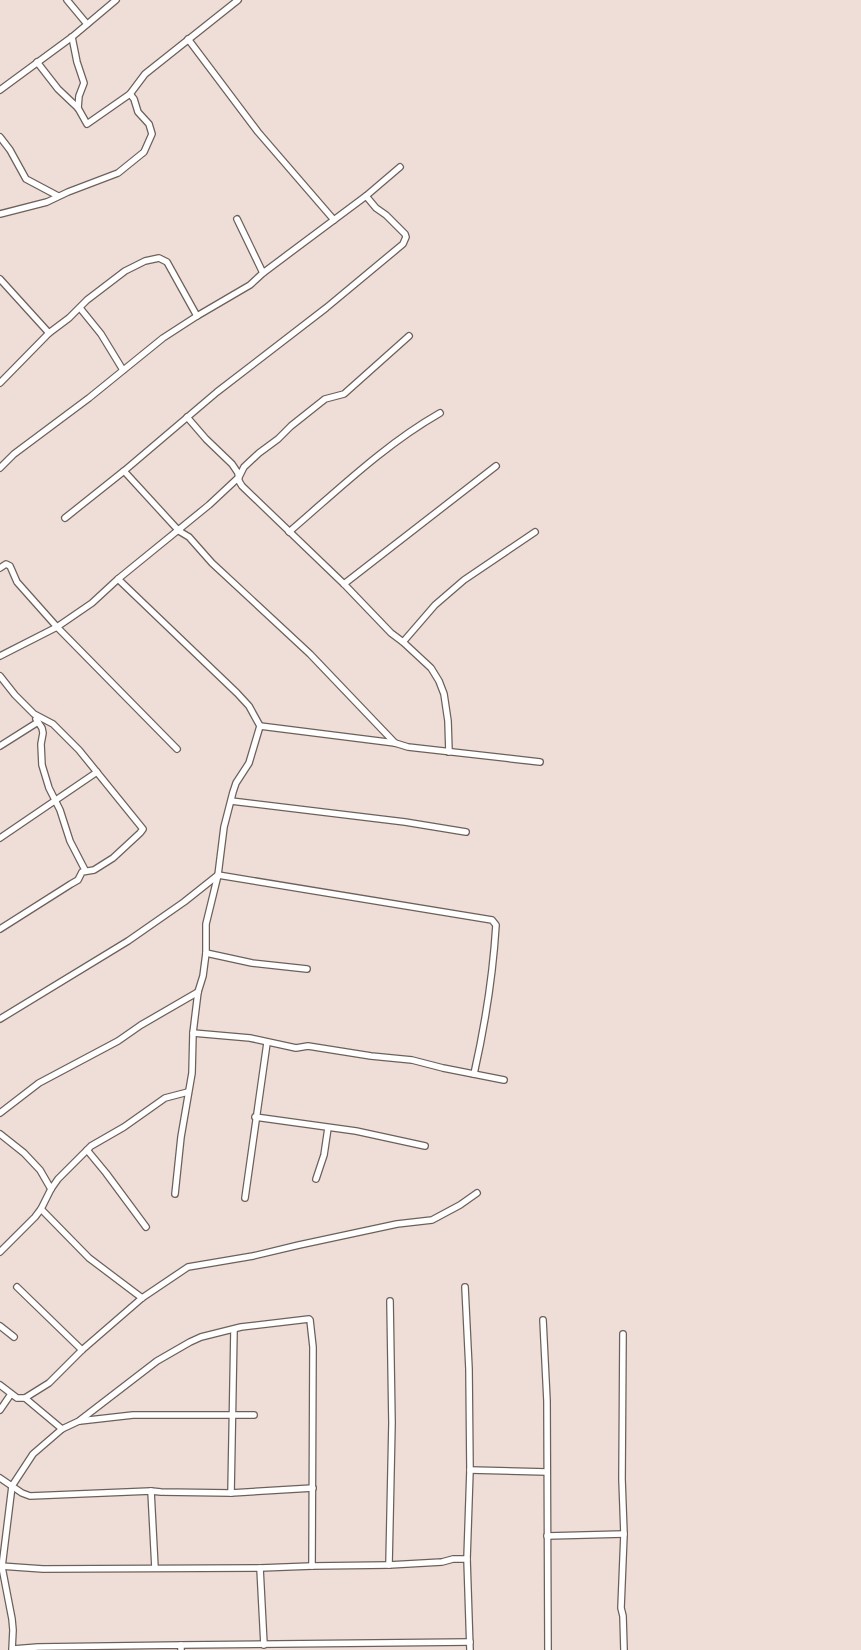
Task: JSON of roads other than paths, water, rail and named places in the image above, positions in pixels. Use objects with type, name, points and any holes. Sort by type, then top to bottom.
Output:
[{"type":"street","points":[[67,0],[87,24]]},
{"type":"street","points":[[0,90],[72,37],[116,0]]},
{"type":"street","points":[[37,62],[58,88],[78,108],[86,124],[130,94],[145,74],[238,0]]},
{"type":"street","points":[[72,37],[77,62],[84,83],[79,96],[78,108]]},
{"type":"street","points":[[188,39],[258,132],[334,220]]},
{"type":"street","points":[[0,214],[46,202],[58,196],[118,174],[144,152],[152,134],[149,124],[138,112],[134,99],[130,94]]},
{"type":"street","points":[[0,137],[10,150],[26,179],[58,196]]},
{"type":"street","points":[[0,468],[14,454],[52,427],[164,338],[197,316],[250,286],[263,273],[366,196],[400,167]]},
{"type":"street","points":[[65,518],[124,471],[187,417],[326,308],[404,244],[406,237],[404,234],[386,215],[376,208],[366,196]]},
{"type":"street","points":[[237,219],[263,273]]},
{"type":"street","points":[[0,383],[49,333],[80,308],[87,300],[126,271],[145,261],[159,258],[167,262],[197,316]]},
{"type":"street","points":[[0,279],[49,333]]},
{"type":"street","points":[[80,308],[101,334],[123,370]]},
{"type":"street","points":[[409,336],[344,394],[325,399],[247,463],[241,471],[239,481],[242,486],[344,584],[391,633],[431,668],[439,681],[444,694],[449,752]]},
{"type":"street","points":[[289,532],[387,448],[411,430],[440,413]]},
{"type":"street","points":[[187,417],[206,439],[232,464],[240,477]]},
{"type":"street","points":[[344,584],[496,466]]},
{"type":"street","points":[[124,471],[178,531],[189,537],[212,563],[310,654],[395,743]]},
{"type":"street","points":[[0,656],[57,627],[92,603],[118,579],[178,531],[240,477]]},
{"type":"street","points":[[403,642],[436,605],[464,580],[535,532]]},
{"type":"street","points":[[0,568],[6,564],[10,566],[17,582],[57,627],[177,749]]},
{"type":"street","points":[[118,579],[237,693],[249,706],[260,726],[249,762],[236,783],[231,801],[224,827],[218,875],[206,924],[206,953],[203,976],[198,992],[193,1033],[193,1063],[181,1138],[175,1194]]},
{"type":"street","points":[[0,676],[15,695],[34,714],[53,724],[97,772],[143,828],[140,833],[113,858],[94,870],[85,870],[82,872],[78,880],[0,929]]},
{"type":"street","points":[[34,714],[42,728],[42,765],[49,788],[60,810],[70,841],[85,870]]},
{"type":"street","points":[[0,746],[38,722]]},
{"type":"street","points":[[260,726],[395,743],[408,747],[540,762]]},
{"type":"street","points":[[0,838],[97,772]]},
{"type":"street","points":[[231,801],[405,822],[466,832]]},
{"type":"street","points":[[0,1019],[139,934],[184,902],[218,875],[492,920],[496,924],[490,990],[484,1032],[474,1074]]},
{"type":"street","points":[[206,953],[252,963],[307,969]]},
{"type":"street","points":[[0,1113],[39,1083],[118,1041],[142,1024],[198,992]]},
{"type":"street","points":[[193,1033],[250,1038],[267,1043],[296,1048],[308,1046],[371,1056],[412,1060],[504,1080]]},
{"type":"street","points":[[244,1198],[254,1140],[255,1117],[267,1043]]},
{"type":"street","points":[[0,1252],[41,1209],[58,1179],[91,1146],[124,1127],[165,1098],[188,1092]]},
{"type":"street","points":[[255,1117],[328,1128],[356,1130],[425,1146]]},
{"type":"street","points":[[316,1179],[324,1155],[328,1128]]},
{"type":"street","points":[[1,1138],[24,1154],[40,1170],[51,1189]]},
{"type":"street","points":[[87,1150],[146,1227]]},
{"type":"street","points":[[0,1385],[17,1398],[25,1398],[49,1382],[82,1350],[142,1298],[188,1267],[253,1256],[299,1244],[397,1224],[432,1220],[460,1205],[477,1193]]},
{"type":"street","points":[[41,1209],[89,1258],[142,1298]]},
{"type":"street","points":[[17,1287],[82,1350]]},
{"type":"street","points":[[465,1287],[469,1369],[470,1470],[467,1559],[470,1650]]},
{"type":"street","points":[[389,1565],[392,1430],[390,1301]]},
{"type":"street","points":[[312,1566],[313,1346],[310,1320],[241,1327],[202,1337],[177,1348],[157,1361],[79,1421],[62,1429],[33,1454],[12,1486],[1,1567],[12,1619],[12,1649],[38,1647],[181,1647],[470,1642]]},
{"type":"street","points":[[543,1320],[547,1401],[548,1650]]},
{"type":"street","points":[[0,1326],[14,1337]]},
{"type":"street","points":[[232,1492],[234,1330]]},
{"type":"street","points":[[623,1334],[622,1478],[624,1534],[621,1608],[623,1616],[624,1650]]},
{"type":"street","points":[[0,1410],[11,1394]]},
{"type":"street","points":[[25,1398],[62,1429]]},
{"type":"street","points":[[79,1421],[132,1415],[254,1415]]},
{"type":"street","points":[[470,1470],[547,1472]]},
{"type":"street","points":[[0,1478],[22,1493],[30,1496],[150,1491],[232,1492],[313,1488]]},
{"type":"street","points":[[150,1491],[155,1568]]},
{"type":"street","points":[[547,1536],[624,1534]]},
{"type":"street","points":[[1,1567],[43,1569],[260,1568],[389,1565],[467,1559]]},
{"type":"street","points":[[260,1568],[264,1645]]}]
